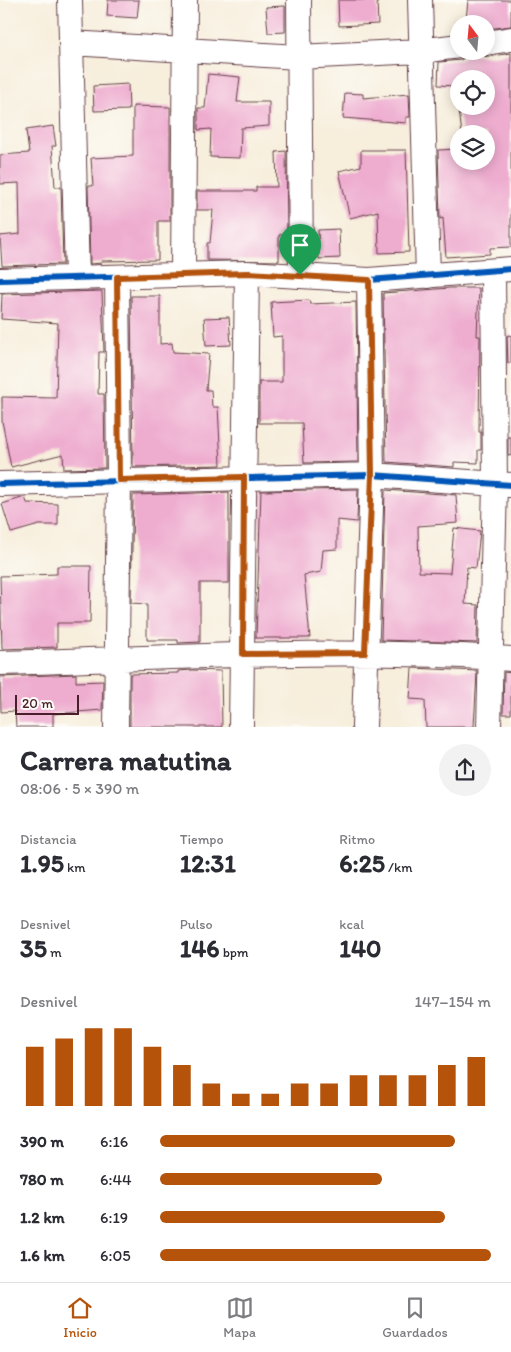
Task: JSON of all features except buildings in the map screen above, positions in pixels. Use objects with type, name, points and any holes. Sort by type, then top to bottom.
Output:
[{"type":"street","points":[[70,0],[77,278]]},
{"type":"street","points":[[183,275],[183,52],[185,0]]},
{"type":"street","points":[[298,0],[300,275]]},
{"type":"street","points":[[420,0],[428,276]]},
{"type":"street","points":[[495,42],[511,40]]},
{"type":"street","points":[[71,43],[183,52],[298,57],[420,51],[450,47]]},
{"type":"street","points":[[0,280],[247,273],[369,280],[502,270],[503,484],[500,658],[489,727]]},
{"type":"street","points":[[241,727],[247,273]]},
{"type":"street","points":[[116,727],[119,480],[117,277]]},
{"type":"street","points":[[364,727],[372,475],[369,280]]},
{"type":"street","points":[[0,484],[372,475],[503,484]]},
{"type":"street","points":[[0,663],[243,654],[365,653],[500,658]]},
{"type":"cycle path","points":[[0,280],[247,273],[369,280],[511,269]]},
{"type":"cycle path","points":[[0,484],[372,475],[511,485]]},
{"type":"route","points":[[247,273],[300,275],[369,280],[372,475],[365,653],[243,654],[244,477],[119,480],[117,277],[247,273]]}]
